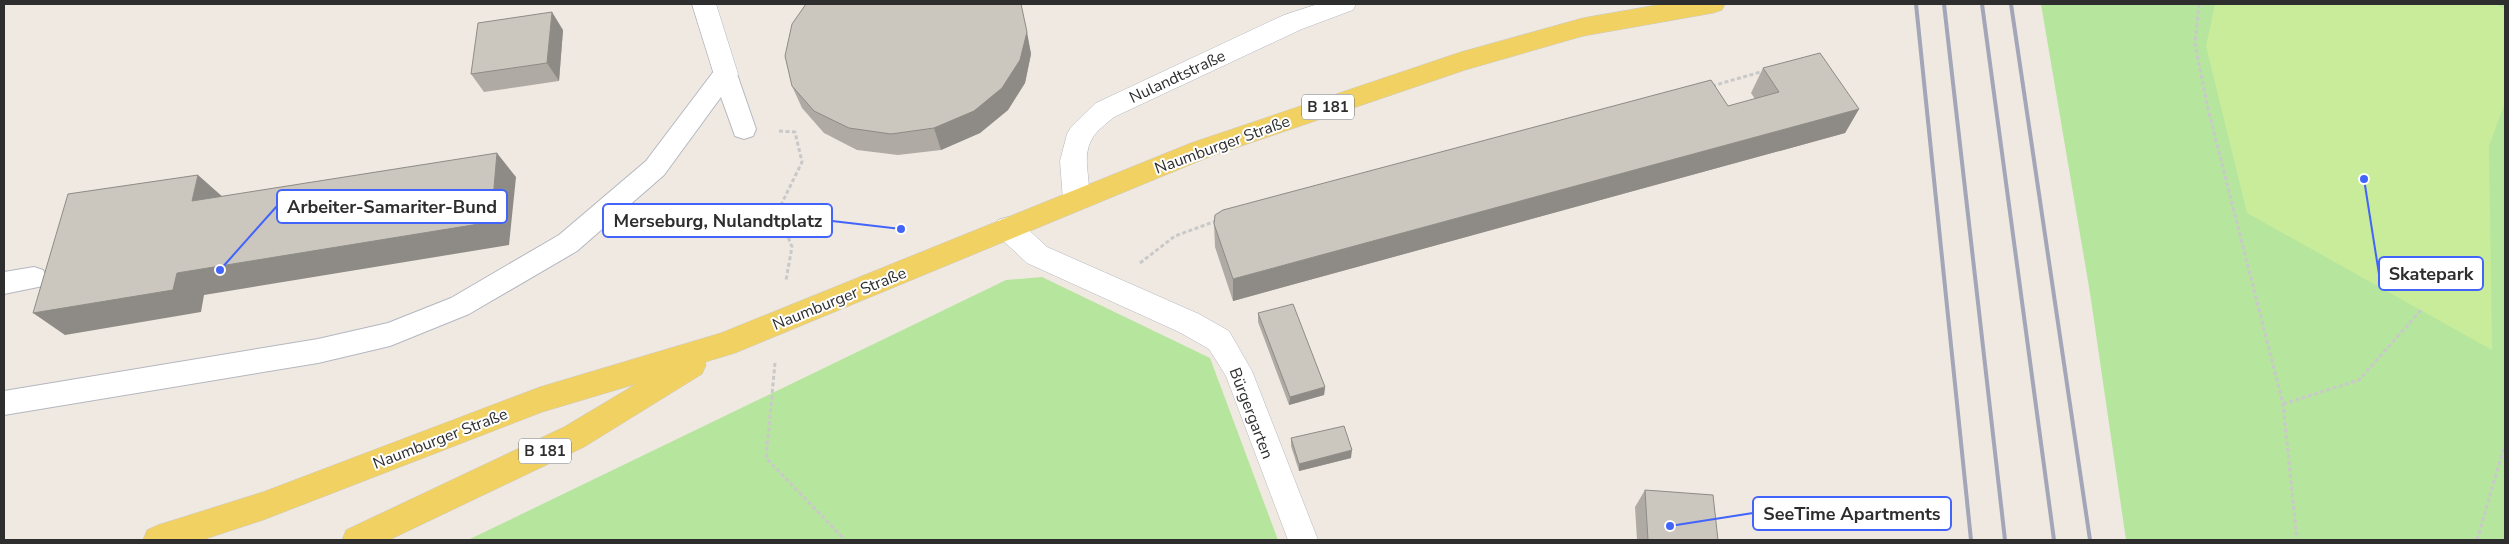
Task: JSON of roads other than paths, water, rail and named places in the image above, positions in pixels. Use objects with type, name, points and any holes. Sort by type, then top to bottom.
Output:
[{"type":"main road","name":"Naumburger Straße","points":[[158,540],[263,506],[540,400],[725,344],[1200,150],[1461,62],[1583,27],[1641,4]]},
{"type":"main road","name":"Naumburger Straße","points":[[1583,27],[1713,4]]},
{"type":"main road","name":"Naumburger Straße","points":[[357,540],[574,437],[725,344]]},
{"type":"street","points":[[704,4],[725,74]]},
{"type":"street","name":"Nulandtstraße","points":[[1076,200],[1073,161],[1080,134],[1105,110],[1293,22],[1344,4]]},
{"type":"street","name":"Bürgergarten","points":[[1008,228],[1037,255],[1189,323],[1219,340],[1238,371],[1303,540]]},
{"type":"lane","points":[[725,74],[744,129]]},
{"type":"lane","points":[[4,402],[318,351],[390,334],[460,306],[568,243],[655,168],[725,74]]},
{"type":"lane","points":[[4,284],[34,278]]},
{"type":"railway","points":[[1916,4],[1971,540]]},
{"type":"railway","points":[[1944,4],[2005,540]]},
{"type":"railway","points":[[1982,4],[2054,540]]},
{"type":"railway","points":[[2011,4],[2090,540]]},
{"type":"place","name":"Skatepark","points":[[2364,179]]},
{"type":"place","name":"Merseburg, Nulandtplatz","points":[[901,229]]},
{"type":"place","name":"Arbeiter-Samariter-Bund","points":[[220,270]]},
{"type":"place","name":"SeeTime Apartments","points":[[1670,526]]}]
